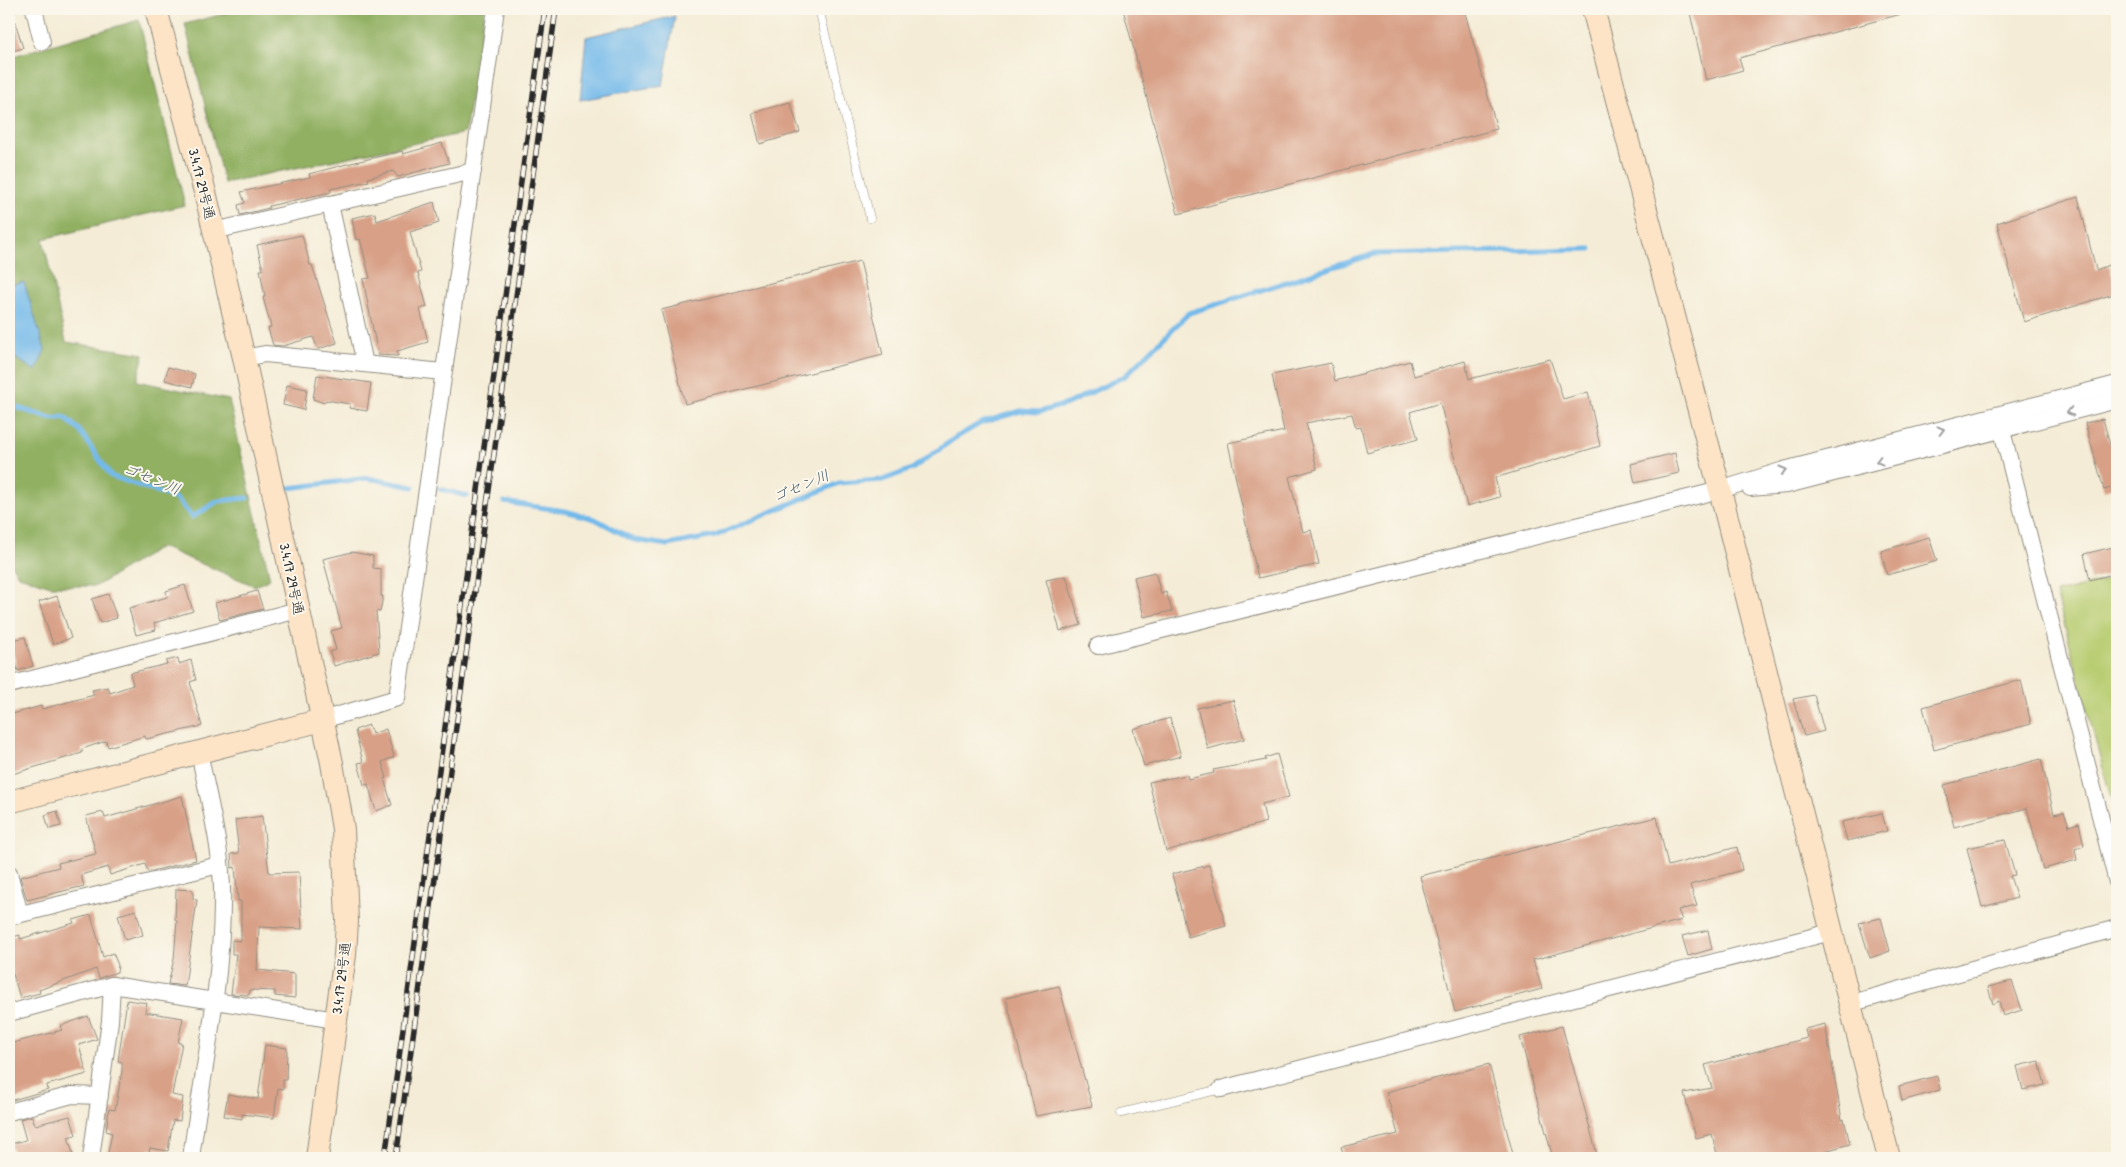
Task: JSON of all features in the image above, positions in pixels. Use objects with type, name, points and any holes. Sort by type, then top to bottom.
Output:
[{"type":"street","points":[[34,9],[42,42]]},
{"type":"street","name":"3.4.17 29号通","points":[[156,9],[214,231],[244,358],[322,720],[343,829],[346,868],[345,955],[317,1158]]},
{"type":"street","points":[[9,802],[322,720],[397,698],[496,9]]},
{"type":"street","points":[[1593,9],[1720,490],[1889,1158]]},
{"type":"street","points":[[214,231],[472,170]]},
{"type":"street","points":[[330,204],[366,364]]},
{"type":"street","points":[[244,358],[265,354],[444,372]]},
{"type":"street","points":[[2000,422],[2117,384]]},
{"type":"street","points":[[1098,646],[1720,490],[1784,470],[2000,422],[2117,400]]},
{"type":"street","points":[[2000,422],[2117,882]]},
{"type":"street","points":[[9,684],[298,610]]},
{"type":"street","points":[[191,1158],[218,968],[222,904],[219,865],[199,752]]},
{"type":"street","points":[[9,873],[14,916],[219,865]]},
{"type":"street","points":[[1849,1004],[2117,928]]},
{"type":"street","points":[[1221,1089],[1831,932]]},
{"type":"street","points":[[9,1013],[112,985],[336,1020]]},
{"type":"street","points":[[91,1158],[110,1021],[112,985]]},
{"type":"street","points":[[9,1112],[72,1095],[100,1096]]},
{"type":"lane","points":[[819,9],[870,218]]},
{"type":"lane","points":[[1121,1112],[1221,1089]]},
{"type":"green space","points":[[242,9],[485,9],[465,133],[224,183],[185,24]]},
{"type":"green space","points":[[139,20],[185,205],[43,239],[66,342],[144,354],[137,381],[229,400],[270,579],[255,586],[161,547],[96,586],[51,586],[19,576],[9,562],[9,57]]},
{"type":"green space","points":[[2117,578],[2117,800],[2112,802],[2056,593]]},
{"type":"water","points":[[675,16],[663,85],[580,100],[586,37]]},
{"type":"water","points":[[24,282],[45,350],[36,371],[9,354],[9,285]]},
{"type":"building","points":[[1123,9],[1464,9],[1497,129],[1178,214]]},
{"type":"building","points":[[1689,9],[1905,9],[1905,13],[1739,58],[1743,70],[1706,80]]},
{"type":"building","points":[[12,12],[23,48],[9,52],[9,13]]},
{"type":"building","points":[[790,102],[800,132],[760,144],[752,113]]},
{"type":"building","points":[[442,143],[449,163],[398,177],[393,171],[368,178],[369,181],[330,189],[331,192],[269,206],[269,208],[240,215],[238,205],[245,203],[241,192],[310,177],[309,174],[347,164],[402,151],[403,154]]},
{"type":"building","points":[[2078,197],[2096,270],[2109,265],[2117,293],[2024,322],[1997,223]]},
{"type":"building","points":[[434,202],[439,223],[410,232],[421,272],[418,273],[427,307],[420,309],[428,342],[397,351],[398,356],[378,355],[363,279],[370,278],[360,239],[356,240],[352,218],[375,213],[377,221]]},
{"type":"building","points":[[302,235],[310,265],[312,265],[337,343],[318,349],[313,337],[283,346],[273,345],[268,328],[271,327],[263,297],[265,297],[260,270],[263,270],[257,245]]},
{"type":"building","points":[[860,261],[883,355],[685,404],[661,310]]},
{"type":"building","points":[[1550,359],[1563,399],[1588,392],[1600,446],[1495,478],[1500,497],[1467,506],[1440,403],[1410,412],[1418,439],[1367,453],[1361,427],[1356,428],[1352,414],[1306,423],[1317,469],[1289,477],[1303,532],[1311,530],[1319,564],[1258,578],[1228,443],[1284,431],[1272,375],[1331,363],[1335,381],[1410,361],[1414,376],[1465,361],[1469,379]]},
{"type":"building","points":[[168,367],[195,374],[192,387],[165,380]]},
{"type":"building","points":[[317,375],[371,383],[367,411],[349,408],[350,404],[326,400],[324,403],[313,399]]},
{"type":"building","points":[[287,385],[307,389],[304,410],[283,405]]},
{"type":"building","points":[[2103,419],[2117,470],[2117,486],[2104,490],[2085,423]]},
{"type":"building","points":[[1675,453],[1679,473],[1635,483],[1631,464]]},
{"type":"building","points":[[1929,537],[1937,561],[1887,575],[1881,551]]},
{"type":"building","points":[[2117,546],[2117,573],[2090,580],[2084,554]]},
{"type":"building","points":[[352,552],[373,556],[373,568],[381,569],[381,596],[383,596],[380,612],[376,611],[379,652],[334,666],[330,652],[336,650],[331,631],[342,628],[323,559]]},
{"type":"building","points":[[1155,572],[1161,594],[1166,592],[1172,611],[1144,617],[1134,577]]},
{"type":"building","points":[[1066,576],[1081,625],[1060,631],[1046,580]]},
{"type":"building","points":[[185,585],[193,611],[154,623],[156,630],[136,635],[129,608],[167,597],[166,591]]},
{"type":"building","points":[[257,591],[263,609],[220,620],[215,603]]},
{"type":"building","points":[[108,594],[117,618],[100,623],[92,599]]},
{"type":"building","points":[[57,596],[71,638],[53,644],[39,602]]},
{"type":"building","points":[[25,637],[33,666],[18,671],[10,641]]},
{"type":"building","points":[[178,658],[179,664],[191,660],[196,680],[190,682],[202,726],[146,739],[145,736],[108,747],[106,741],[82,749],[82,753],[9,775],[9,715],[41,706],[42,709],[94,695],[92,690],[108,687],[110,693],[133,685],[130,673],[167,664],[166,661]]},
{"type":"building","points":[[2021,680],[2031,724],[1934,750],[1923,707]]},
{"type":"building","points":[[1814,695],[1824,731],[1804,736],[1793,699]]},
{"type":"building","points":[[1233,700],[1244,739],[1208,749],[1197,708]]},
{"type":"building","points":[[1170,718],[1181,756],[1144,766],[1133,729]]},
{"type":"building","points":[[369,725],[372,734],[386,729],[394,757],[382,762],[387,778],[384,779],[392,805],[376,811],[368,784],[364,785],[358,763],[363,762],[355,730]]},
{"type":"building","points":[[1277,754],[1289,797],[1262,804],[1266,822],[1166,851],[1149,782],[1187,775],[1188,779],[1214,773],[1213,770],[1266,760],[1265,758]]},
{"type":"building","points":[[2041,759],[2054,814],[2064,812],[2069,826],[2079,823],[2084,846],[2075,849],[2077,860],[2043,869],[2027,808],[1954,827],[1944,785]]},
{"type":"building","points":[[182,796],[196,860],[148,872],[145,864],[110,875],[108,867],[81,875],[84,886],[27,900],[20,877],[59,867],[58,863],[96,854],[86,816],[103,812],[105,818]]},
{"type":"building","points":[[57,811],[61,826],[49,829],[45,815]]},
{"type":"building","points":[[1882,813],[1887,831],[1847,841],[1842,822]]},
{"type":"building","points":[[262,816],[269,873],[299,872],[302,929],[259,927],[257,970],[295,974],[295,998],[275,996],[275,991],[250,990],[249,995],[231,994],[236,954],[232,954],[232,940],[241,941],[241,901],[238,901],[235,867],[232,868],[231,854],[239,853],[235,820]]},
{"type":"building","points":[[1657,817],[1668,866],[1737,847],[1742,870],[1690,885],[1697,906],[1678,910],[1682,920],[1533,960],[1542,989],[1455,1012],[1420,876]]},
{"type":"building","points":[[2005,840],[2015,875],[2010,876],[2017,898],[1982,907],[1967,848]]},
{"type":"building","points":[[1209,865],[1226,926],[1188,937],[1172,874]]},
{"type":"building","points":[[176,889],[193,890],[193,899],[197,900],[185,986],[168,984],[174,959],[177,921],[175,920]]},
{"type":"building","points":[[136,910],[143,935],[125,940],[118,915]]},
{"type":"building","points":[[91,915],[103,957],[113,953],[118,965],[117,972],[99,978],[96,969],[39,990],[40,993],[20,998],[11,967],[9,968],[9,938],[20,935],[20,939],[74,923],[73,920]]},
{"type":"building","points":[[1881,918],[1890,951],[1870,958],[1859,923]]},
{"type":"building","points":[[1708,930],[1712,949],[1688,956],[1682,936]]},
{"type":"building","points":[[2012,981],[2022,1010],[2003,1016],[1999,1001],[1993,1004],[1988,987]]},
{"type":"building","points":[[1059,986],[1092,1106],[1036,1116],[1006,998]]},
{"type":"building","points":[[127,1000],[147,1003],[145,1012],[183,1018],[178,1043],[182,1043],[172,1095],[183,1097],[180,1121],[173,1120],[168,1151],[150,1148],[148,1157],[129,1154],[128,1158],[107,1158],[112,1133],[106,1131],[109,1109],[115,1110],[122,1071],[122,1062],[118,1061]]},
{"type":"building","points":[[88,1016],[97,1039],[79,1045],[87,1074],[47,1085],[48,1090],[9,1101],[9,1044],[62,1030],[60,1026]]},
{"type":"building","points":[[1825,1024],[1842,1120],[1844,1119],[1850,1144],[1825,1151],[1826,1158],[1718,1158],[1712,1134],[1696,1138],[1684,1093],[1712,1088],[1705,1065],[1807,1038],[1805,1029]]},
{"type":"building","points":[[1562,1026],[1598,1158],[1553,1158],[1520,1037]]},
{"type":"building","points":[[265,1045],[287,1048],[286,1080],[283,1080],[283,1089],[278,1088],[274,1118],[242,1114],[242,1119],[224,1116],[228,1094],[258,1099]]},
{"type":"building","points":[[2039,1061],[2045,1085],[2023,1090],[2017,1066]]},
{"type":"building","points":[[1489,1064],[1514,1158],[1344,1158],[1341,1147],[1398,1134],[1386,1092]]},
{"type":"building","points":[[1937,1076],[1940,1090],[1902,1101],[1899,1086]]},
{"type":"building","points":[[32,1116],[35,1125],[70,1116],[76,1135],[68,1137],[73,1154],[57,1158],[15,1158],[10,1144],[26,1140],[20,1119]]},
{"type":"waterway","name":"ゴセン川","points":[[504,502],[565,511],[595,519],[634,540],[667,545],[715,536],[839,483],[883,480],[912,469],[955,438],[981,423],[1021,411],[1039,412],[1067,404],[1125,376],[1189,313],[1374,254],[1591,249]]},
{"type":"waterway","name":"ゴセン川","points":[[9,405],[52,419],[64,417],[79,430],[111,476],[177,499],[192,517],[218,501],[247,498]]},
{"type":"waterway","name":"ゴセン川","points":[[289,488],[368,478],[413,487]]},
{"type":"waterway","name":"ゴセン川","points":[[440,489],[467,496]]},
{"type":"railway","points":[[385,1158],[545,9]]},
{"type":"railway","points":[[396,1158],[556,9]]}]
